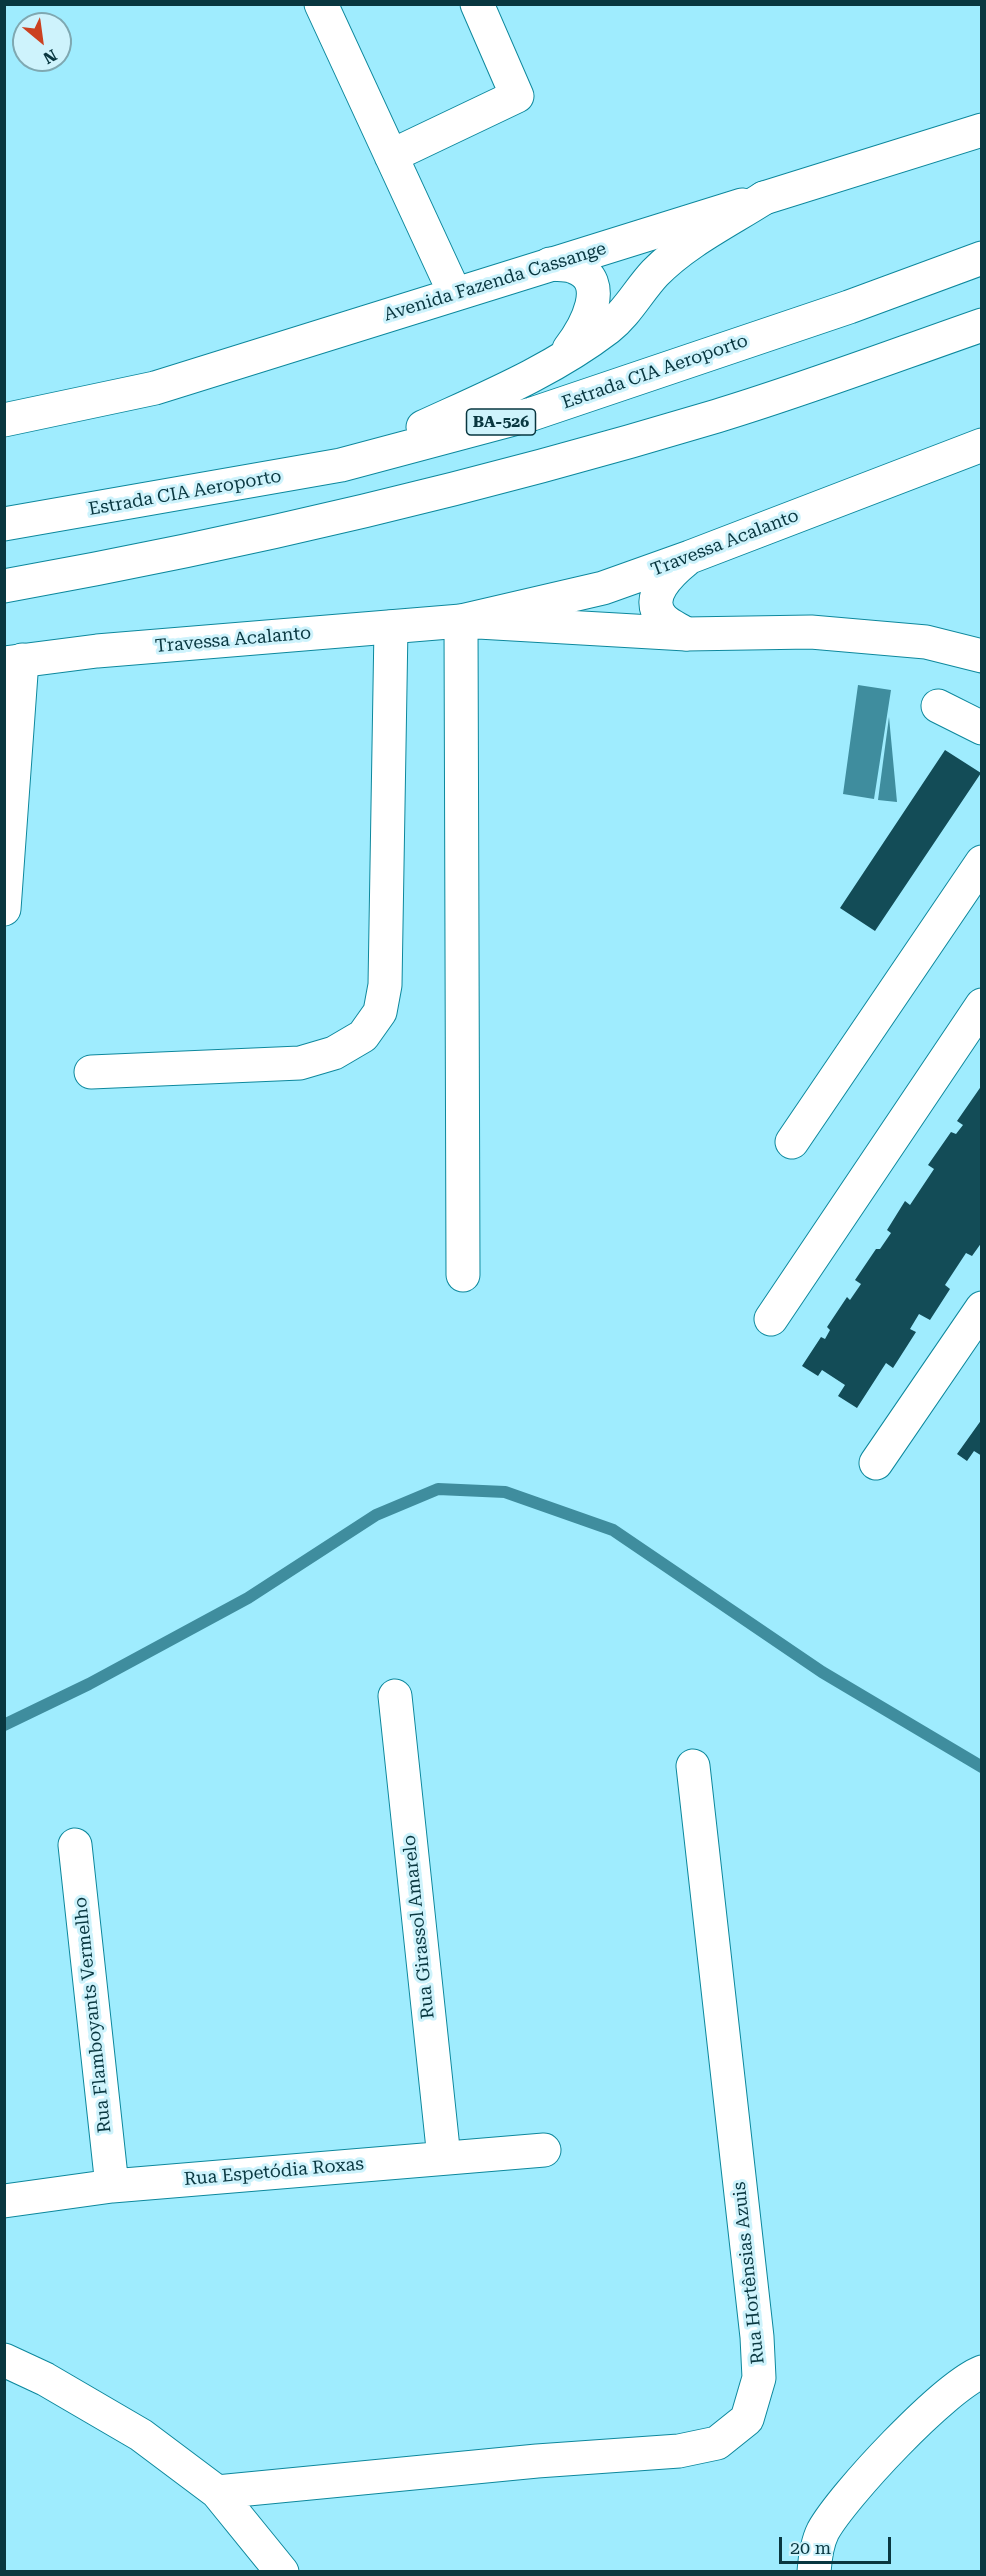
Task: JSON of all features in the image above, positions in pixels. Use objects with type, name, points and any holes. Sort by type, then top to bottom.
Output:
[{"type":"main road","points":[[321,4],[455,294]]},
{"type":"main road","points":[[391,156],[518,96],[477,4]]},
{"type":"main road","name":"Avenida Fazenda Cassange","points":[[4,420],[155,387],[981,130]]},
{"type":"main road","points":[[341,465],[515,384],[561,358],[610,326],[656,272],[682,250],[764,198]]},
{"type":"main road","name":"Estrada CIA Aeroporto","points":[[4,524],[341,465],[532,414],[849,307],[981,258]]},
{"type":"main road","points":[[550,264],[574,267],[587,275],[593,289],[593,308],[581,334],[561,358]]},
{"type":"main road","points":[[4,586],[90,570],[291,526],[508,474],[718,415],[981,326]]},
{"type":"main road","name":"Travessa Acalanto","points":[[13,662],[461,621],[603,588],[981,445]]},
{"type":"main road","points":[[686,634],[663,619],[656,607],[656,598],[672,572],[690,557]]},
{"type":"main road","points":[[461,621],[463,1275]]},
{"type":"main road","name":"Travessa Acalanto","points":[[461,621],[686,634],[811,632],[926,642],[981,656]]},
{"type":"main road","points":[[91,1072],[300,1063],[334,1053],[363,1036],[380,1012],[385,985],[391,627]]},
{"type":"main road","points":[[4,909],[13,662]]},
{"type":"main road","points":[[938,706],[981,728]]},
{"type":"main road","points":[[792,1142],[981,862]]},
{"type":"main road","points":[[771,1319],[981,1005]]},
{"type":"main road","points":[[876,1463],[981,1308]]},
{"type":"main road","name":"Rua Girassol Amarelo","points":[[395,1696],[444,2158]]},
{"type":"main road","name":"Rua Hortênsias Azuis","points":[[217,2492],[537,2461],[679,2451],[717,2444],[747,2419],[759,2378],[757,2337],[693,1766]]},
{"type":"main road","name":"Rua Flamboyants Vermelho","points":[[75,1845],[112,2186]]},
{"type":"main road","name":"Rua Espetódia Roxas","points":[[4,2201],[112,2186],[544,2150]]},
{"type":"main road","points":[[4,2360],[45,2379],[141,2436],[217,2492],[282,2571]]},
{"type":"main road","points":[[814,2571],[822,2533],[839,2506],[904,2436],[942,2400],[981,2372]]},
{"type":"water","points":[[858,685],[891,690],[874,799],[843,794]]},
{"type":"water","points":[[889,717],[897,802],[878,800]]},
{"type":"building","points":[[945,750],[981,773],[875,931],[840,908]]},
{"type":"building","points":[[982,1085],[982,1242],[972,1256],[966,1253],[945,1285],[950,1289],[930,1320],[919,1314],[910,1329],[916,1332],[893,1368],[886,1363],[857,1408],[838,1396],[845,1385],[822,1370],[818,1376],[802,1366],[821,1337],[825,1339],[830,1330],[827,1327],[847,1297],[850,1300],[861,1284],[855,1280],[876,1249],[880,1249],[891,1233],[887,1230],[905,1201],[910,1205],[934,1169],[928,1165],[951,1132],[956,1134],[963,1125],[957,1121]]},
{"type":"building","points":[[982,1419],[982,1456],[974,1451],[967,1461],[957,1454]]},
{"type":"waterway","points":[[4,1725],[89,1684],[248,1598],[376,1515],[438,1489],[505,1492],[613,1530],[822,1672],[982,1767]]}]
